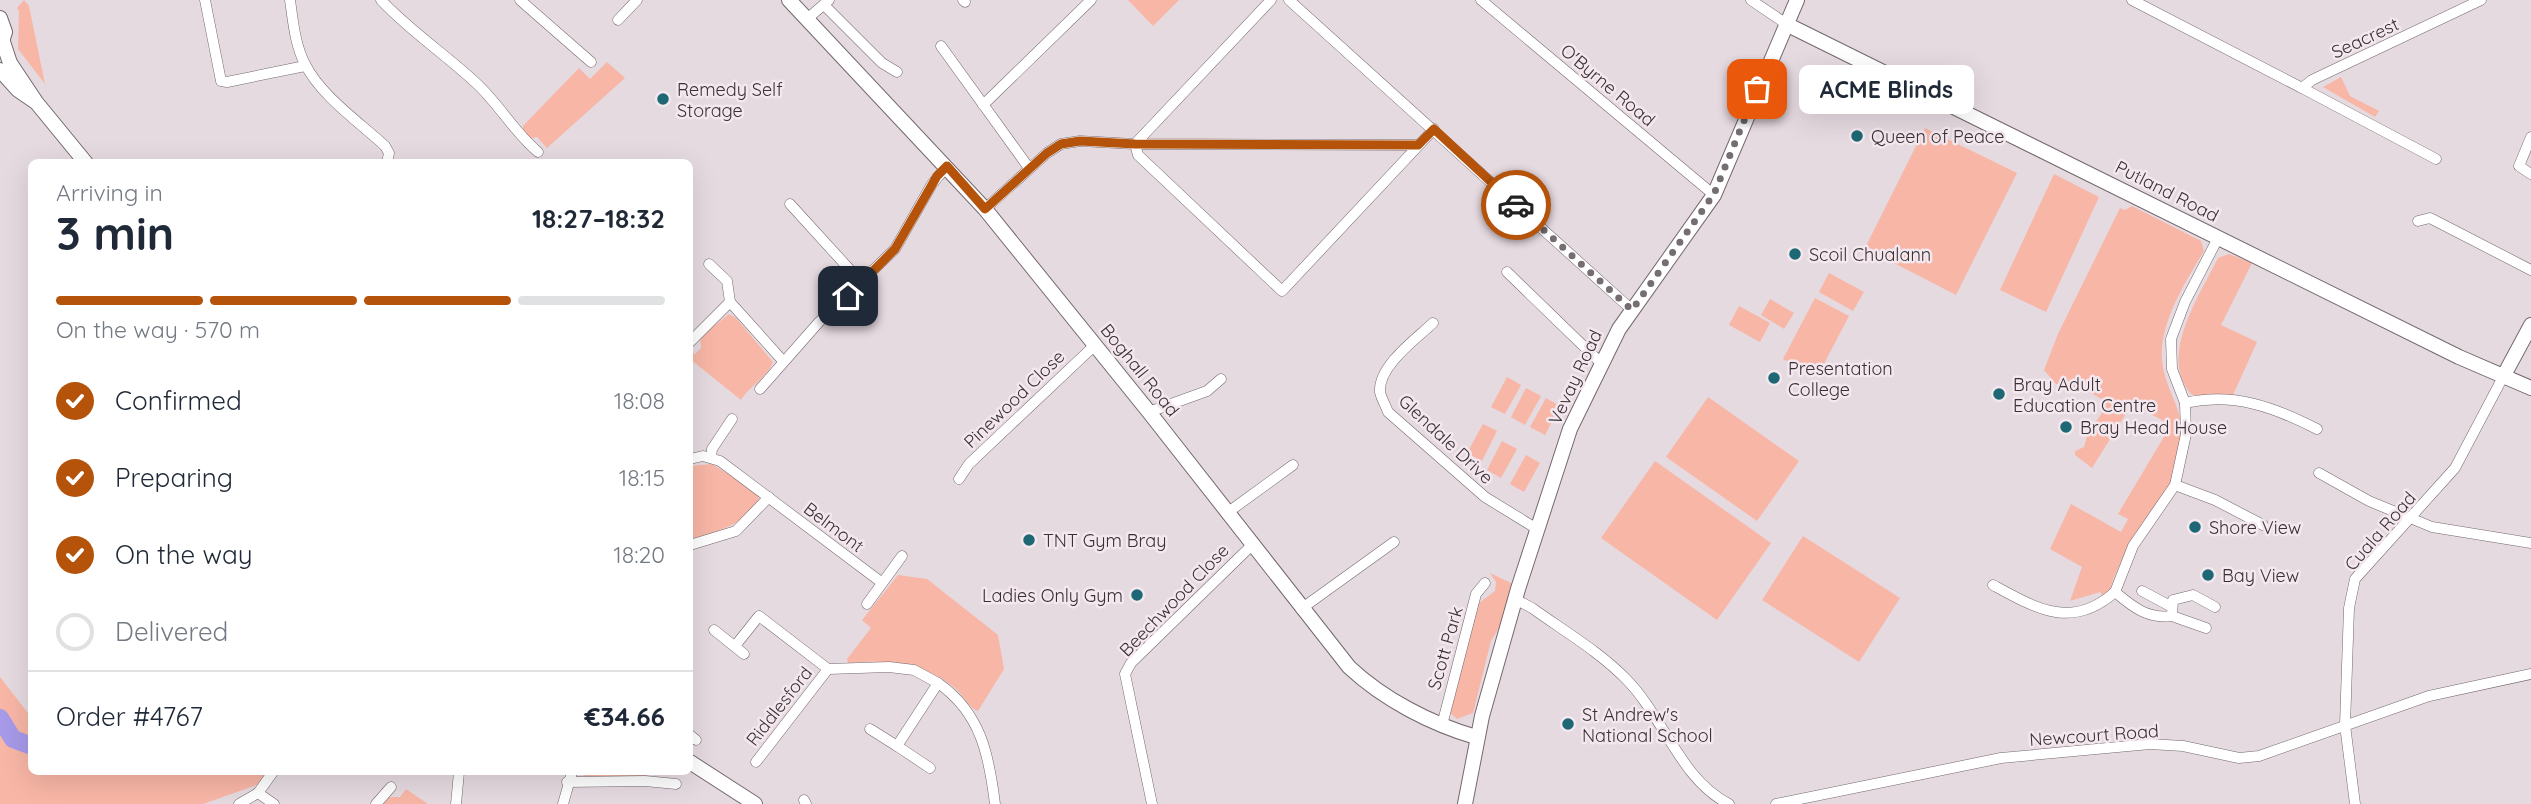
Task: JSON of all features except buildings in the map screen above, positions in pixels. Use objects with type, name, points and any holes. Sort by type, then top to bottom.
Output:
[{"type":"main road","name":"Boghall Road","points":[[789,0],[985,209],[1149,412],[1301,609],[1358,676],[1442,725],[1476,737]]},
{"type":"main road","name":"Vevay Road","points":[[1465,804],[1476,737],[1515,599],[1570,429],[1632,310],[1714,194],[1797,0]]},
{"type":"main road","points":[[0,18],[4,27],[2,45],[10,63],[36,102],[83,159]]},
{"type":"main road","name":"Putland Road","points":[[1788,24],[2218,238],[2503,377],[2531,388]]},
{"type":"main road","points":[[0,70],[18,90],[36,102]]},
{"type":"main road","points":[[2503,377],[2531,325]]},
{"type":"main road","points":[[693,764],[747,802]]},
{"type":"street","points":[[205,0],[221,81],[305,66]]},
{"type":"street","points":[[290,0],[299,51],[305,66],[321,85],[385,146],[389,153],[388,159]]},
{"type":"street","points":[[382,0],[409,29],[478,84],[522,138],[538,152]]},
{"type":"street","points":[[520,0],[591,62]]},
{"type":"street","points":[[618,20],[637,0]]},
{"type":"street","points":[[983,105],[1091,0]]},
{"type":"street","points":[[1135,144],[1271,0]]},
{"type":"street","points":[[1289,0],[1632,310]]},
{"type":"street","name":"O'Byrne Road","points":[[1481,0],[1714,194]]},
{"type":"street","points":[[1751,0],[1788,24]]},
{"type":"street","points":[[2132,0],[2436,159]]},
{"type":"street","name":"Seacrest","points":[[2302,88],[2312,80],[2481,0]]},
{"type":"street","points":[[807,19],[826,2],[882,63],[897,72]]},
{"type":"street","points":[[941,46],[1029,168]]},
{"type":"street","points":[[1135,144],[1138,155],[1282,291],[1434,129]]},
{"type":"street","points":[[2531,137],[2519,166],[2531,174]]},
{"type":"street","points":[[985,209],[1029,168],[1061,144],[1080,141],[1135,144],[1418,145]]},
{"type":"street","points":[[760,389],[819,322],[895,249],[937,176],[947,166]]},
{"type":"street","points":[[790,204],[862,283]]},
{"type":"street","points":[[2418,221],[2430,218],[2531,270]]},
{"type":"street","points":[[1993,586],[2035,607],[2060,613],[2082,612],[2099,607],[2115,592],[2133,546],[2175,485],[2186,434],[2185,403],[2172,369],[2171,339],[2218,238]]},
{"type":"street","points":[[709,264],[727,281],[730,302],[783,361]]},
{"type":"street","points":[[1507,272],[1602,364]]},
{"type":"street","points":[[693,339],[730,302]]},
{"type":"street","name":"Glendale Drive","points":[[1433,323],[1403,352],[1381,382],[1380,394],[1388,412],[1485,497],[1537,529]]},
{"type":"street","name":"Pinewood Close","points":[[959,479],[969,464],[1095,345]]},
{"type":"street","name":"Cuala Road","points":[[2355,804],[2345,725],[2349,608],[2355,579],[2411,520],[2455,468],[2503,377]]},
{"type":"street","points":[[1149,412],[1207,391],[1221,379]]},
{"type":"street","points":[[2185,403],[2209,398],[2242,400],[2280,410],[2317,429]]},
{"type":"street","points":[[693,459],[711,457],[712,449],[732,419]]},
{"type":"street","name":"Belmont","points":[[711,457],[769,497],[881,582]]},
{"type":"street","points":[[1227,513],[1293,465]]},
{"type":"street","points":[[2319,473],[2411,520],[2432,527],[2531,543]]},
{"type":"street","points":[[2175,485],[2215,500],[2263,526]]},
{"type":"street","points":[[693,544],[736,531],[769,497]]},
{"type":"street","points":[[1301,609],[1394,542]]},
{"type":"street","name":"Beechwood Close","points":[[1152,804],[1125,674],[1131,663],[1251,546]]},
{"type":"street","points":[[867,604],[902,556]]},
{"type":"street","name":"Scott Park","points":[[1442,725],[1476,594],[1485,583]]},
{"type":"street","points":[[2142,591],[2172,611],[2206,628]]},
{"type":"street","points":[[2115,592],[2145,614],[2157,618],[2172,611]]},
{"type":"street","points":[[2172,611],[2173,600],[2193,594],[2215,607]]},
{"type":"street","points":[[1515,599],[1532,608],[1626,678],[1653,710],[1690,770],[1715,797],[1730,804]]},
{"type":"street","name":"Riddlesford","points":[[735,646],[759,616],[828,669],[914,670],[938,683],[966,709],[981,732],[989,755],[995,804]]},
{"type":"street","points":[[714,630],[744,654]]},
{"type":"street","name":"Riddlesford","points":[[756,762],[828,669]]},
{"type":"street","name":"Newcourt Road","points":[[1776,804],[2001,758],[2150,744],[2183,746],[2239,758],[2259,756],[2453,689],[2531,674]]},
{"type":"street","points":[[897,747],[938,683]]},
{"type":"street","points":[[870,729],[930,768]]},
{"type":"street","points":[[239,804],[258,793],[271,775]]},
{"type":"street","points":[[456,804],[459,775]]},
{"type":"street","points":[[564,804],[569,777],[676,784]]},
{"type":"street","points":[[376,804],[391,787]]},
{"type":"street","points":[[258,793],[274,804]]},
{"type":"shaded area","points":[[24,0],[29,6],[45,84],[18,49],[17,8]]},
{"type":"shaded area","points":[[1128,0],[1179,0],[1153,26]]},
{"type":"shaded area","points":[[607,62],[625,78],[547,148],[537,137],[530,139],[523,126],[579,68],[590,79]]},
{"type":"shaded area","points":[[2341,77],[2350,96],[2379,111],[2375,117],[2323,87]]},
{"type":"shaded area","points":[[1925,128],[2017,173],[1956,295],[1865,248]]},
{"type":"shaded area","points":[[2054,174],[2099,197],[2046,312],[2000,290]]},
{"type":"shaded area","points":[[2132,206],[2201,241],[2204,251],[2175,303],[2162,346],[2163,369],[2181,422],[2181,446],[2167,489],[2128,549],[2109,592],[2103,598],[2100,592],[2070,601],[2082,567],[2050,549],[2071,504],[2121,532],[2128,519],[2118,514],[2171,425],[2132,404],[2092,468],[2075,455],[2075,451],[2084,447],[2088,433],[2104,410],[2105,401],[2086,390],[2056,384],[2044,370],[2058,334],[2120,208],[2125,210]]},
{"type":"shaded area","points":[[2229,254],[2252,263],[2221,325],[2257,342],[2233,395],[2192,395],[2182,380],[2180,345],[2185,326],[2218,258]]},
{"type":"shaded area","points":[[1829,273],[1864,292],[1853,311],[1819,292]]},
{"type":"shaded area","points":[[1815,298],[1849,316],[1817,377],[1783,359]]},
{"type":"shaded area","points":[[1770,299],[1794,313],[1784,329],[1761,315]]},
{"type":"shaded area","points":[[1739,306],[1770,323],[1760,342],[1729,325]]},
{"type":"shaded area","points":[[729,314],[736,318],[773,362],[741,400],[693,361],[693,353],[701,348],[700,337]]},
{"type":"shaded area","points":[[1507,377],[1521,385],[1505,414],[1491,407]]},
{"type":"shaded area","points":[[1526,388],[1541,396],[1525,425],[1511,417]]},
{"type":"shaded area","points":[[1708,397],[1799,461],[1757,521],[1666,457]]},
{"type":"shaded area","points":[[1546,398],[1560,406],[1545,435],[1530,427]]},
{"type":"shaded area","points":[[1483,424],[1497,431],[1482,461],[1467,453]]},
{"type":"shaded area","points":[[1502,441],[1517,449],[1501,478],[1487,470]]},
{"type":"shaded area","points":[[1526,455],[1540,463],[1524,492],[1510,484]]},
{"type":"shaded area","points":[[1655,461],[1771,543],[1717,620],[1601,538]]},
{"type":"shaded area","points":[[712,464],[756,492],[759,500],[754,509],[738,522],[693,539],[693,466]]},
{"type":"shaded area","points":[[1803,536],[1900,598],[1859,662],[1762,600]]},
{"type":"shaded area","points":[[1490,573],[1513,584],[1502,623],[1491,641],[1473,713],[1457,719],[1451,714],[1450,706],[1479,603],[1495,591],[1496,582]]},
{"type":"shaded area","points":[[898,575],[927,579],[998,635],[1004,669],[978,711],[945,680],[919,668],[891,663],[848,663],[847,659],[871,628],[862,620]]},
{"type":"shaded area","points":[[0,677],[28,713],[28,775],[266,775],[262,783],[203,804],[0,804]]},
{"type":"shaded area","points":[[584,775],[647,775],[644,777],[587,778]]},
{"type":"shaded area","points":[[406,789],[428,804],[380,804],[388,797],[400,797]]},
{"type":"waterway","points":[[0,718],[13,739],[28,745]]},
{"type":"way so far","points":[[1516,205],[1632,310],[1690,232],[1714,194],[1757,89]]},
{"type":"place","name":"ACME Blinds","points":[[1757,89]]},
{"type":"place","name":"Remedy Self Storage","points":[[663,99]]},
{"type":"place","name":"Queen of Peace","points":[[1857,136]]},
{"type":"place","name":"Scoil Chualann","points":[[1795,254]]},
{"type":"place","name":"Presentation College","points":[[1774,378]]},
{"type":"place","name":"Bray Adult Education Centre","points":[[1999,394]]},
{"type":"place","name":"Bray Head House","points":[[2066,427]]},
{"type":"place","name":"Shore View","points":[[2195,527]]},
{"type":"place","name":"TNT Gym Bray","points":[[1029,540]]},
{"type":"place","name":"Bay View","points":[[2208,575]]},
{"type":"place","name":"Ladies Only Gym","points":[[1137,595]]},
{"type":"place","name":"St Andrew's National School","points":[[1568,724]]},
{"type":"route","points":[[848,296],[895,249],[937,176],[947,166],[985,209],[1047,153],[1061,144],[1080,141],[1135,144],[1418,145],[1434,129],[1516,205]]}]
